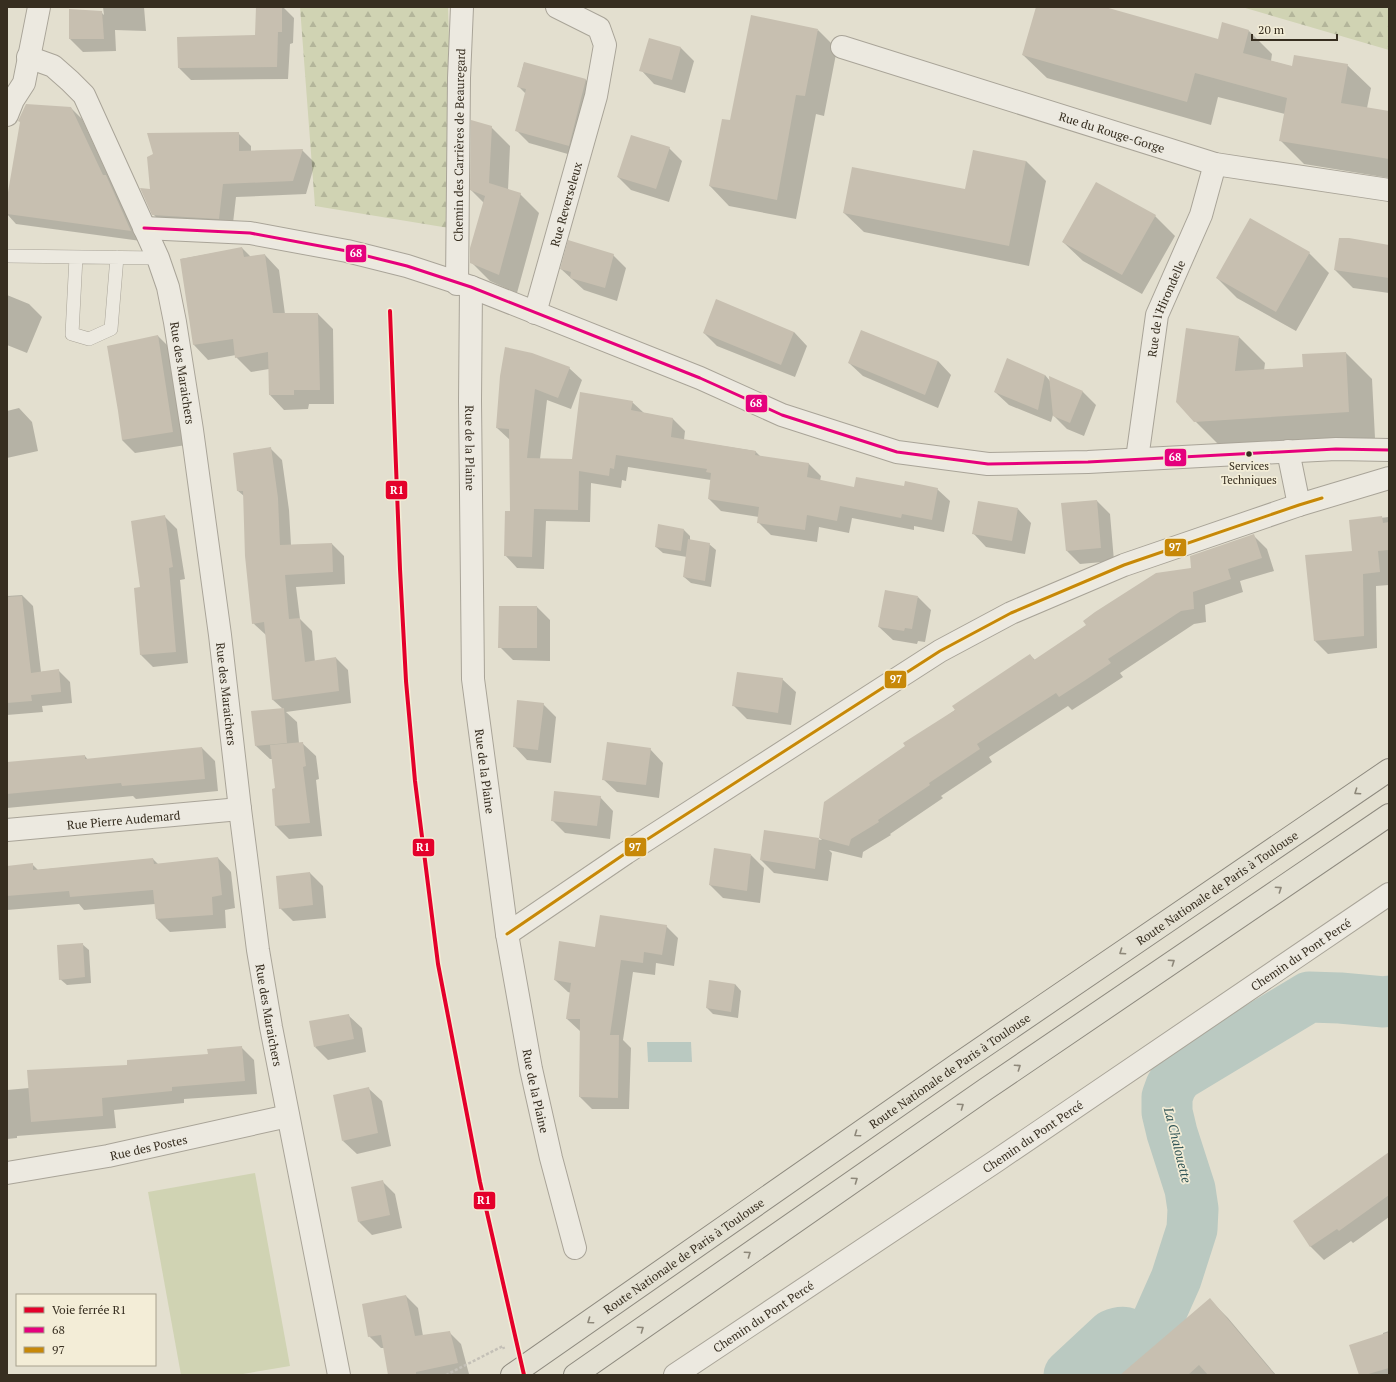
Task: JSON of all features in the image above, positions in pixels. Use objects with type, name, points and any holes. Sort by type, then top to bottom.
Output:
[{"type":"main road","name":"Route Nationale de Paris à Toulouse","points":[[512,1375],[958,1064],[1389,770]]},
{"type":"main road","points":[[575,1375],[986,1089],[1389,815]]},
{"type":"street","points":[[7,115],[13,100],[24,83],[39,7]]},
{"type":"street","name":"Chemin des Carrières de Beauregard","points":[[462,7],[459,78],[464,285]]},
{"type":"street","name":"Rue Reverseleux","points":[[535,313],[596,96],[605,45],[599,28],[558,7]]},
{"type":"street","name":"Rue du Rouge-Gorge","points":[[842,46],[1215,164],[1389,190]]},
{"type":"street","name":"Rue des Maraichers","points":[[28,57],[53,66],[84,95],[158,258],[168,287],[192,430],[219,627],[240,809],[271,1027],[339,1375]]},
{"type":"street","name":"Rue de l'Hirondelle","points":[[1137,459],[1157,315],[1201,215],[1215,164]]},
{"type":"street","points":[[144,228],[250,233],[347,251],[407,266],[464,285],[700,378],[782,415],[897,452],[988,464],[1088,462],[1336,449],[1389,450]]},
{"type":"street","name":"Rue de la Plaine","points":[[464,285],[470,401],[473,679],[506,934],[531,1069],[552,1158],[576,1248]]},
{"type":"street","points":[[1288,451],[1299,505]]},
{"type":"street","points":[[506,934],[626,853],[940,651],[1012,613],[1124,565],[1299,505],[1389,478]]},
{"type":"street","name":"Rue Pierre Audemard","points":[[7,830],[240,809]]},
{"type":"street","name":"Chemin du Pont Percé","points":[[675,1375],[1002,1157],[1389,894]]},
{"type":"street","name":"Rue des Postes","points":[[7,1172],[108,1156],[288,1116]]},
{"type":"lane","points":[[7,256],[158,258]]},
{"type":"lane","points":[[76,257],[72,334],[89,339],[111,329],[117,258]]},
{"type":"path","points":[[446,1375],[503,1346]]},
{"type":"green space","points":[[300,7],[448,7],[455,229],[315,206]]},
{"type":"green space","points":[[1242,7],[1389,7],[1389,50]]},
{"type":"green space","points":[[255,1173],[290,1366],[237,1375],[181,1375],[148,1192]]},
{"type":"shaded area","points":[[647,1042],[691,1042],[692,1062],[648,1062]]},
{"type":"building","points":[[256,7],[282,7],[282,32],[278,32],[277,67],[178,68],[177,37],[255,35]]},
{"type":"building","points":[[1036,7],[1105,7],[1218,39],[1222,22],[1249,30],[1243,53],[1292,66],[1294,55],[1348,64],[1341,103],[1389,111],[1389,159],[1279,141],[1287,98],[1195,73],[1187,102],[1022,55]]},
{"type":"building","points":[[69,9],[102,11],[104,39],[69,39]]},
{"type":"building","points":[[751,15],[818,29],[805,96],[796,95],[777,200],[709,186],[722,119],[730,120]]},
{"type":"building","points":[[649,38],[681,47],[672,80],[639,71]]},
{"type":"building","points":[[524,62],[586,79],[569,146],[515,131],[526,89],[517,87]]},
{"type":"building","points":[[26,104],[71,107],[103,175],[106,175],[131,231],[7,214],[7,198],[20,122],[18,121]]},
{"type":"building","points":[[471,120],[492,126],[489,183],[521,193],[499,275],[470,263],[470,248],[485,196],[470,190]]},
{"type":"building","points":[[239,132],[239,151],[303,149],[293,181],[223,184],[219,219],[152,215],[140,188],[150,189],[147,157],[153,154],[147,133]]},
{"type":"building","points":[[631,135],[670,147],[656,189],[617,177]]},
{"type":"building","points":[[973,150],[1026,161],[1009,246],[843,213],[852,167],[965,189]]},
{"type":"building","points":[[1096,182],[1156,215],[1122,275],[1062,242]]},
{"type":"building","points":[[1250,218],[1310,252],[1276,312],[1216,278]]},
{"type":"building","points":[[1339,238],[1349,238],[1389,245],[1389,278],[1334,270]]},
{"type":"building","points":[[568,240],[614,254],[605,288],[570,278],[571,272],[560,269]]},
{"type":"building","points":[[242,247],[244,257],[265,254],[273,313],[318,313],[320,390],[294,390],[294,395],[269,395],[268,352],[235,358],[233,339],[193,345],[180,259]]},
{"type":"building","points":[[716,299],[794,332],[781,365],[703,333]]},
{"type":"building","points":[[1186,328],[1239,336],[1235,371],[1303,367],[1302,354],[1346,352],[1349,412],[1194,422],[1176,402]]},
{"type":"building","points":[[861,330],[938,361],[925,395],[848,363]]},
{"type":"building","points":[[158,335],[173,432],[122,440],[107,346]]},
{"type":"building","points":[[505,347],[532,353],[570,367],[558,398],[535,389],[527,458],[572,459],[580,392],[633,401],[631,410],[673,418],[671,437],[756,451],[755,455],[809,463],[807,477],[854,487],[856,477],[904,486],[905,481],[938,488],[932,520],[902,514],[901,518],[840,506],[837,521],[807,515],[805,530],[757,523],[759,507],[708,499],[711,473],[706,472],[707,469],[616,455],[614,469],[610,468],[609,476],[579,471],[578,510],[534,509],[532,557],[504,556],[505,511],[510,511],[509,429],[496,428],[500,376]]},
{"type":"building","points":[[1007,358],[1045,375],[1038,410],[994,392]]},
{"type":"building","points":[[1049,376],[1083,391],[1070,423],[1053,416]]},
{"type":"building","points":[[271,447],[278,498],[280,545],[332,543],[333,572],[285,575],[289,619],[300,618],[305,662],[336,657],[339,691],[272,700],[264,622],[252,624],[245,556],[243,491],[237,491],[233,453]]},
{"type":"building","points":[[1097,500],[1101,548],[1066,551],[1061,503]]},
{"type":"building","points":[[978,501],[1018,508],[1012,541],[972,534]]},
{"type":"building","points":[[165,515],[173,567],[169,568],[176,652],[140,655],[134,588],[140,587],[131,521]]},
{"type":"building","points":[[1382,516],[1383,523],[1389,522],[1389,550],[1378,551],[1380,572],[1363,574],[1364,636],[1314,641],[1305,555],[1352,551],[1349,520]]},
{"type":"building","points":[[658,524],[684,529],[681,551],[655,547]]},
{"type":"building","points":[[1254,534],[1262,558],[1228,569],[1231,579],[1193,592],[1194,609],[1181,611],[1108,659],[1111,663],[1084,681],[1059,697],[1056,693],[977,744],[980,749],[929,783],[930,785],[878,820],[879,822],[851,839],[849,846],[819,838],[824,802],[905,746],[903,743],[955,710],[952,706],[1030,654],[1034,660],[1086,625],[1083,621],[1095,612],[1156,573],[1191,568],[1190,556]]},
{"type":"building","points":[[688,539],[710,543],[705,581],[683,577]]},
{"type":"building","points":[[885,590],[918,596],[912,629],[905,628],[904,631],[878,627]]},
{"type":"building","points":[[22,596],[31,673],[59,669],[61,692],[31,695],[32,701],[7,703],[7,597]]},
{"type":"building","points":[[499,606],[537,606],[537,648],[498,648]]},
{"type":"building","points":[[737,672],[783,678],[778,713],[732,706]]},
{"type":"building","points":[[517,700],[544,703],[538,750],[513,747]]},
{"type":"building","points":[[284,708],[287,743],[255,746],[251,711]]},
{"type":"building","points":[[303,742],[306,766],[303,767],[310,823],[275,826],[272,789],[275,788],[270,745]]},
{"type":"building","points":[[607,742],[651,748],[646,785],[602,780]]},
{"type":"building","points":[[202,747],[205,779],[122,786],[121,783],[7,794],[7,762],[85,755],[85,759]]},
{"type":"building","points":[[554,791],[601,796],[597,826],[551,821]]},
{"type":"building","points":[[764,830],[819,838],[815,869],[760,860]]},
{"type":"building","points":[[714,848],[751,854],[747,891],[709,885]]},
{"type":"building","points":[[218,857],[222,895],[212,897],[213,915],[156,919],[153,890],[70,897],[69,891],[7,896],[7,866],[33,863],[33,870],[153,858],[154,864]]},
{"type":"building","points":[[310,872],[313,905],[279,909],[276,876]]},
{"type":"building","points":[[600,915],[667,925],[662,955],[644,952],[643,963],[621,960],[610,1035],[619,1035],[618,1098],[579,1097],[580,1019],[566,1019],[571,983],[554,980],[559,941],[595,947]]},
{"type":"building","points":[[83,943],[85,977],[59,980],[57,945]]},
{"type":"building","points":[[709,980],[735,984],[731,1012],[706,1008]]},
{"type":"building","points":[[349,1014],[354,1039],[314,1047],[309,1021]]},
{"type":"building","points":[[242,1046],[245,1081],[172,1087],[172,1091],[102,1098],[103,1116],[31,1122],[27,1070],[127,1065],[127,1060],[208,1054],[207,1049]]},
{"type":"building","points":[[369,1087],[378,1133],[342,1141],[333,1095]]},
{"type":"building","points":[[1389,1152],[1389,1195],[1339,1231],[1337,1229],[1310,1247],[1293,1221]]},
{"type":"building","points":[[383,1180],[390,1215],[358,1222],[351,1187]]},
{"type":"building","points":[[406,1295],[415,1336],[450,1331],[458,1363],[416,1372],[416,1375],[388,1375],[381,1335],[368,1337],[362,1304]]},
{"type":"building","points":[[1210,1298],[1275,1375],[1208,1375],[1199,1365],[1188,1375],[1120,1375]]},
{"type":"building","points":[[1389,1332],[1389,1368],[1365,1375],[1359,1375],[1349,1345]]},
{"type":"waterway","name":"La Chalouette","points":[[1115,1375],[1134,1359],[1152,1333],[1176,1279],[1192,1229],[1193,1209],[1190,1189],[1172,1133],[1167,1112],[1167,1097],[1171,1086],[1178,1076],[1309,997],[1384,1002],[1389,1001]]},
{"type":"waterway","name":"La Chalouette","points":[[1069,1375],[1112,1335],[1125,1332],[1138,1339]]},
{"type":"rail line","name":"R1","points":[[390,311],[406,681],[415,781],[438,964],[480,1182],[524,1375]]},
{"type":"transit line","name":"68","points":[[144,228],[250,233],[347,251],[407,266],[471,287],[700,378],[782,415],[897,452],[988,464],[1088,462],[1336,449],[1389,450]]},
{"type":"transit line","name":"97","points":[[507,934],[626,853],[940,651],[1011,613],[1124,565],[1322,498]]},
{"type":"place","name":"Services Techniques","points":[[1249,454]]}]
